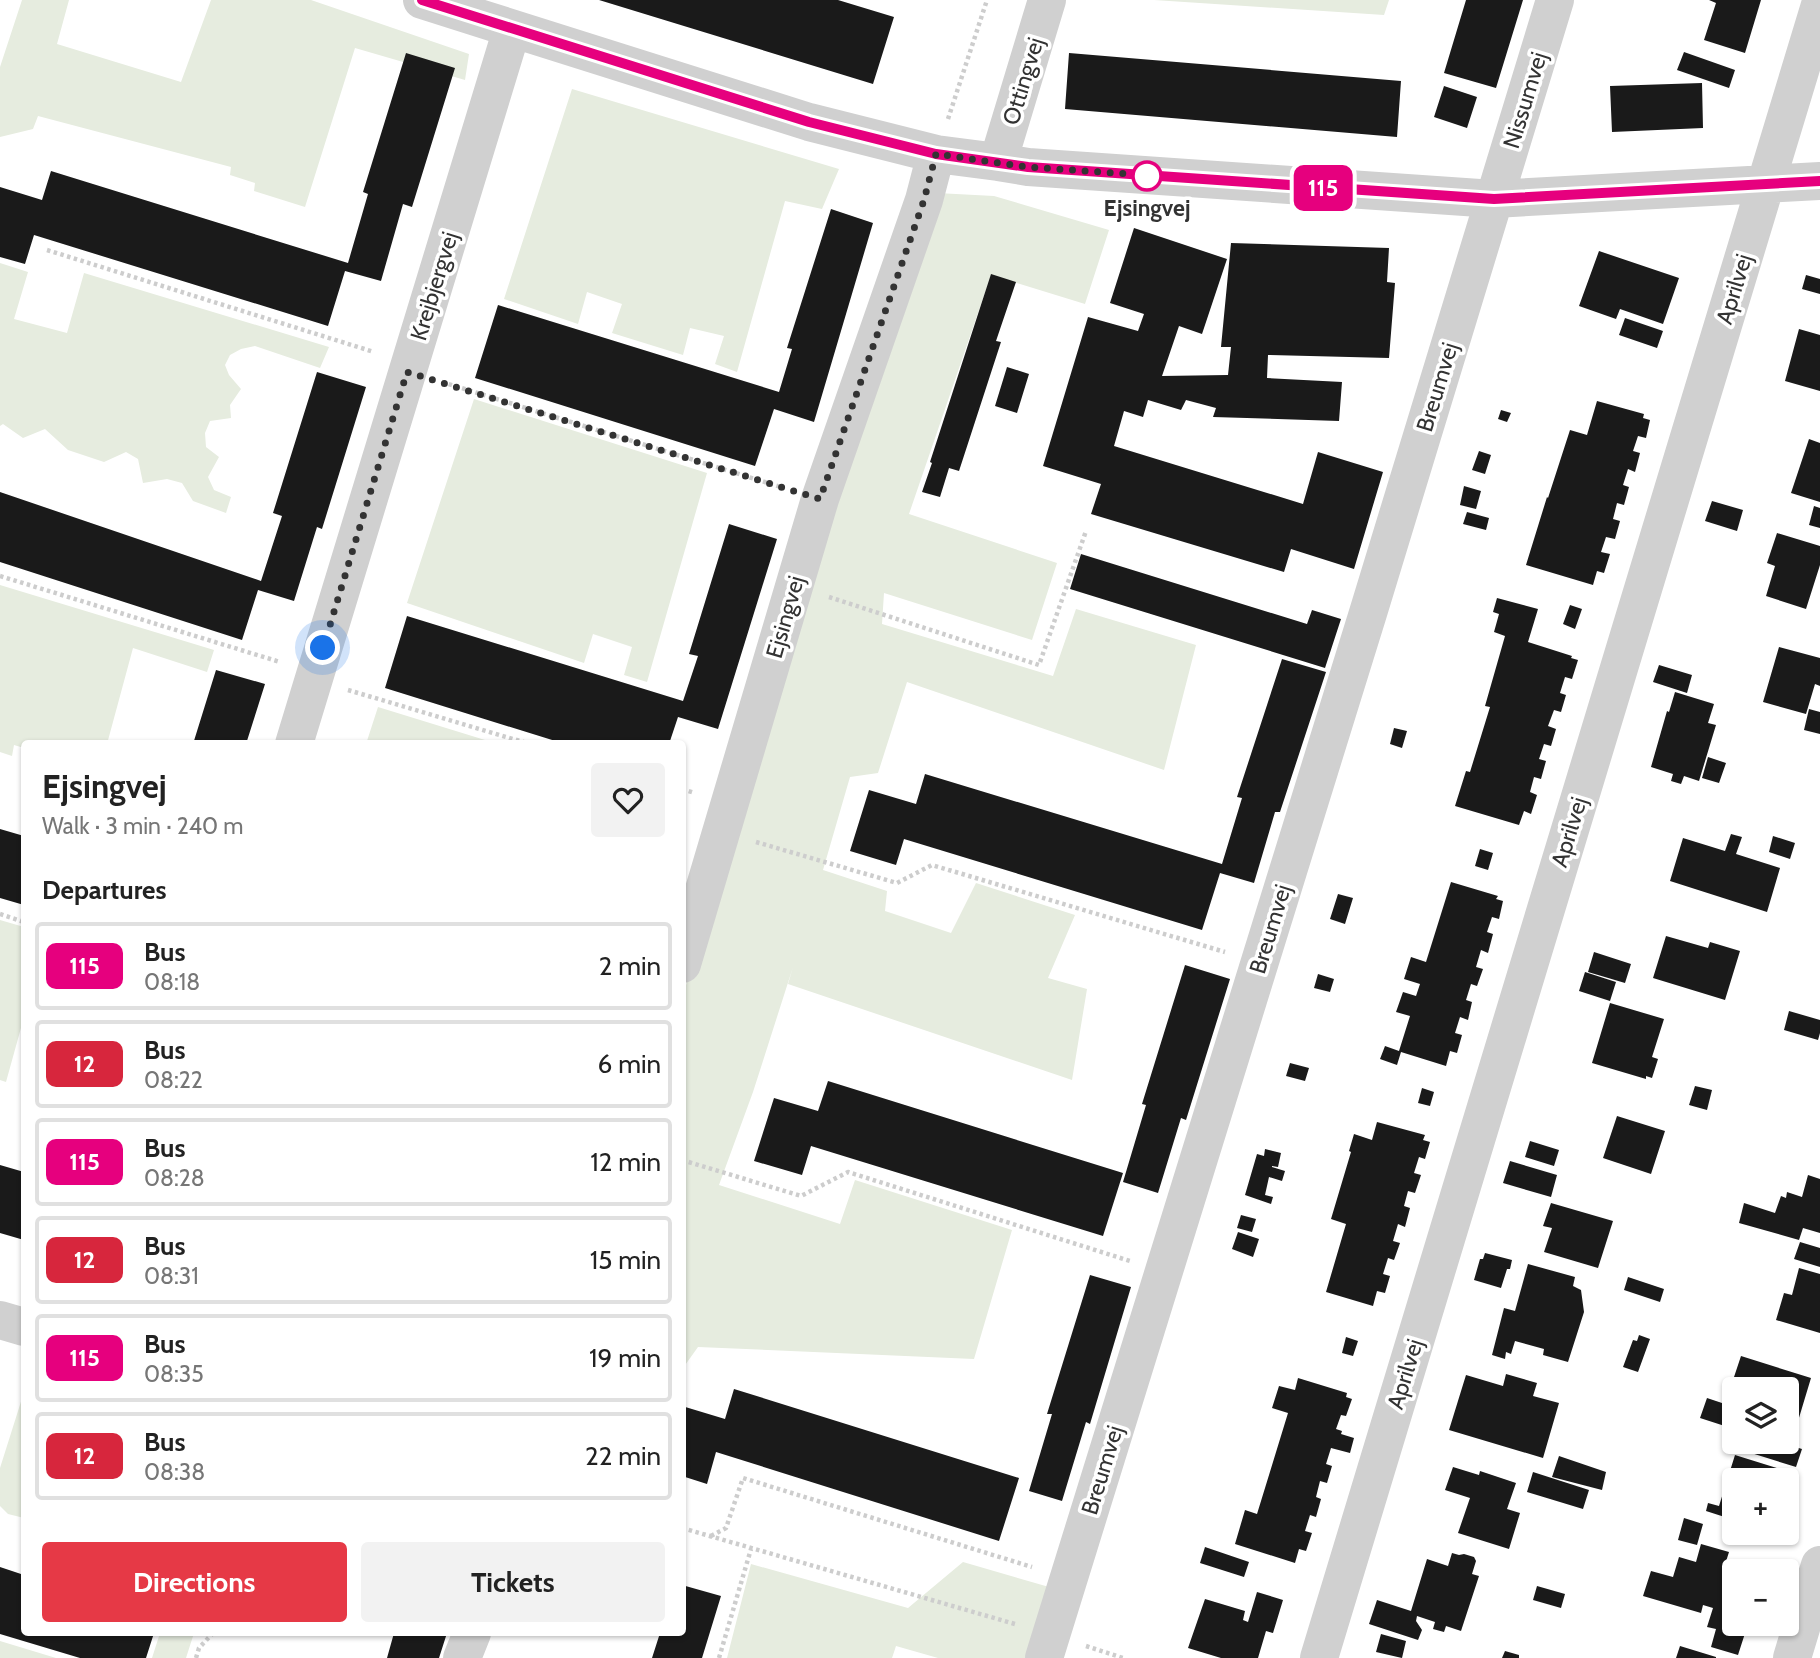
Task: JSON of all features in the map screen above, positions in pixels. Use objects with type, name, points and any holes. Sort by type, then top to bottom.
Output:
[{"type":"street","points":[[422,0],[466,7],[512,29],[809,122],[936,154],[1028,167],[1494,199],[1820,181]]},
{"type":"street","name":"Ottingvej","points":[[998,162],[1047,0]]},
{"type":"street","name":"Nissumvej","points":[[1494,199],[1555,0]]},
{"type":"street","name":"Aprilvej","points":[[1319,1658],[1820,5]]},
{"type":"street","name":"Krejbjergvej","points":[[295,740],[512,29]]},
{"type":"street","name":"Ejsingvej","points":[[686,951],[820,499],[924,200],[936,154]]},
{"type":"street","name":"Breumvej","points":[[1047,1646],[1494,199]]},
{"type":"street","points":[[0,1320],[21,1326]]},
{"type":"street","points":[[1792,1658],[1820,1565]]},
{"type":"street","points":[[462,1658],[471,1636]]},
{"type":"path","points":[[936,154],[987,0]]},
{"type":"path","points":[[47,250],[820,499]]},
{"type":"path","points":[[794,586],[1039,665],[1086,531]]},
{"type":"path","points":[[0,576],[517,740]]},
{"type":"path","points":[[722,831],[897,883],[932,865],[1259,963]]},
{"type":"path","points":[[0,914],[21,921]]},
{"type":"path","points":[[686,1161],[800,1196],[848,1172],[1164,1272]]},
{"type":"path","points":[[710,1536],[726,1528],[743,1478],[1069,1578]]},
{"type":"path","points":[[686,1529],[1047,1646],[1123,1658]]},
{"type":"path","points":[[719,1658],[751,1549]]},
{"type":"path","points":[[196,1658],[199,1648],[211,1636]]},
{"type":"shaded area","points":[[22,0],[69,0],[57,44],[181,82],[211,0],[311,0],[469,54],[465,80],[355,48],[305,207],[254,191],[255,183],[230,175],[231,167],[38,116],[33,129],[0,137],[0,67]]},
{"type":"shaded area","points":[[1154,0],[1389,0],[1384,15]]},
{"type":"shaded area","points":[[572,89],[839,169],[822,209],[785,201],[737,372],[715,364],[724,336],[690,328],[683,355],[612,333],[622,304],[587,292],[578,324],[504,299]]},
{"type":"shaded area","points":[[937,193],[994,196],[1109,230],[1085,304],[991,275],[909,514],[1057,563],[1032,640],[884,593],[882,624],[1053,676],[1076,609],[1196,645],[1164,770],[907,682],[878,773],[850,777],[823,870],[887,891],[885,911],[951,933],[976,883],[1075,915],[1048,978],[1087,989],[1072,1080],[788,984],[793,967],[753,1092],[719,1185],[840,1224],[855,1180],[1012,1230],[974,1359],[698,1347],[686,1364],[686,985]]},
{"type":"shaded area","points":[[0,263],[28,272],[14,319],[67,333],[84,273],[329,347],[320,368],[255,346],[230,355],[225,365],[229,375],[241,389],[230,405],[231,418],[210,421],[205,433],[206,447],[219,457],[208,477],[214,490],[231,497],[226,513],[193,501],[182,483],[167,479],[143,483],[138,459],[126,452],[104,462],[68,450],[45,429],[23,438],[3,424],[0,426]]},
{"type":"shaded area","points":[[474,399],[707,473],[647,682],[624,675],[632,647],[593,634],[584,663],[407,603]]},
{"type":"shaded area","points":[[0,585],[214,650],[207,672],[133,648],[108,740],[21,740],[21,747],[14,745],[12,756],[0,752]]},
{"type":"shaded area","points":[[378,707],[485,740],[367,740]]},
{"type":"shaded area","points":[[0,920],[21,926],[21,1028],[6,1082],[0,1080]]},
{"type":"shaded area","points":[[21,1402],[21,1517],[8,1514],[0,1506],[0,1468]]},
{"type":"shaded area","points":[[963,1562],[1056,1589],[1034,1658],[938,1658],[896,1646],[892,1658],[727,1658],[751,1564],[908,1608]]},
{"type":"shaded area","points":[[159,1636],[193,1636],[186,1658],[152,1658]]},
{"type":"shaded area","points":[[0,1641],[56,1658],[0,1658]]},
{"type":"building","points":[[599,0],[838,0],[894,17],[873,84]]},
{"type":"building","points":[[1466,0],[1523,0],[1496,88],[1444,73]]},
{"type":"building","points":[[1709,0],[1761,0],[1745,53],[1704,40],[1716,3]]},
{"type":"building","points":[[1684,52],[1735,70],[1729,88],[1677,70]]},
{"type":"building","points":[[406,53],[455,68],[412,207],[403,204],[381,281],[345,271],[328,326],[34,235],[25,264],[0,257],[0,187],[42,200],[51,171],[348,263],[368,194],[363,192]]},
{"type":"building","points":[[1069,53],[1401,81],[1397,137],[1065,109]]},
{"type":"building","points":[[1702,83],[1703,128],[1612,132],[1610,86]]},
{"type":"building","points":[[1444,86],[1477,97],[1467,128],[1434,117]]},
{"type":"building","points":[[831,209],[873,223],[814,422],[774,409],[755,466],[475,378],[498,305],[779,392],[792,349],[787,348]]},
{"type":"building","points":[[1134,228],[1227,259],[1202,334],[1179,326],[1162,376],[1228,375],[1231,347],[1221,347],[1231,243],[1389,248],[1387,282],[1395,283],[1389,358],[1268,355],[1267,378],[1342,382],[1339,421],[1213,417],[1216,408],[1186,400],[1181,410],[1148,400],[1143,417],[1124,411],[1114,446],[1303,504],[1318,452],[1383,472],[1354,569],[1291,549],[1284,572],[1091,514],[1101,484],[1043,466],[1088,317],[1138,331],[1144,314],[1110,303]]},
{"type":"building","points":[[1599,251],[1679,278],[1663,324],[1620,309],[1616,319],[1579,306]]},
{"type":"building","points":[[991,274],[1016,282],[996,341],[1001,342],[959,471],[949,468],[940,497],[922,492]]},
{"type":"building","points":[[1806,275],[1820,279],[1820,294],[1802,289]]},
{"type":"building","points":[[1625,318],[1663,331],[1657,348],[1619,335]]},
{"type":"building","points":[[1799,329],[1820,335],[1820,391],[1785,381]]},
{"type":"building","points":[[1007,367],[1029,374],[1017,413],[995,406]]},
{"type":"building","points":[[317,372],[366,387],[322,529],[317,527],[294,601],[258,590],[242,640],[0,562],[0,492],[261,581],[282,516],[273,513]]},
{"type":"building","points":[[1597,401],[1644,414],[1643,418],[1650,420],[1646,438],[1638,436],[1633,451],[1640,453],[1635,472],[1628,469],[1623,485],[1629,487],[1624,505],[1617,503],[1613,519],[1620,521],[1615,539],[1606,537],[1601,552],[1610,554],[1604,573],[1597,571],[1593,585],[1526,565],[1570,430],[1587,435]]},
{"type":"building","points":[[1501,410],[1511,413],[1507,422],[1498,419]]},
{"type":"building","points":[[1809,439],[1820,443],[1820,502],[1791,493]]},
{"type":"building","points":[[1479,451],[1491,455],[1485,474],[1472,470]]},
{"type":"building","points":[[1464,486],[1481,491],[1476,509],[1460,505]]},
{"type":"building","points":[[1712,501],[1743,510],[1737,531],[1705,521]]},
{"type":"building","points":[[1814,506],[1820,508],[1820,528],[1809,525]]},
{"type":"building","points":[[1467,512],[1489,518],[1486,530],[1463,524]]},
{"type":"building","points":[[729,524],[777,539],[718,729],[678,717],[670,740],[552,740],[385,688],[407,616],[683,701],[698,656],[689,654]]},
{"type":"building","points":[[1777,533],[1820,546],[1820,565],[1806,609],[1766,596],[1775,566],[1767,563]]},
{"type":"building","points":[[1081,554],[1307,624],[1312,610],[1341,619],[1325,668],[1070,589]]},
{"type":"building","points":[[1497,598],[1538,609],[1528,642],[1578,660],[1572,679],[1565,677],[1560,693],[1566,695],[1561,712],[1554,710],[1548,726],[1556,729],[1551,746],[1544,744],[1539,759],[1546,761],[1541,779],[1534,777],[1530,792],[1537,795],[1531,814],[1524,811],[1519,825],[1455,806],[1466,771],[1470,772],[1490,707],[1485,706],[1505,636],[1494,632],[1499,614],[1493,612]]},
{"type":"building","points":[[1570,605],[1582,609],[1575,629],[1563,624]]},
{"type":"building","points":[[1779,647],[1820,658],[1820,686],[1815,684],[1806,714],[1763,702]]},
{"type":"building","points":[[1282,659],[1326,672],[1280,812],[1275,812],[1254,883],[1220,873],[1202,930],[904,839],[896,865],[850,851],[869,790],[916,804],[925,774],[1222,864],[1242,798],[1237,797]]},
{"type":"building","points":[[1659,665],[1692,675],[1687,693],[1653,682]]},
{"type":"building","points":[[216,670],[265,684],[247,740],[194,740]]},
{"type":"building","points":[[1675,692],[1714,704],[1708,723],[1716,725],[1699,781],[1684,776],[1681,784],[1671,781],[1673,774],[1651,767]]},
{"type":"building","points":[[1809,709],[1820,712],[1820,734],[1804,730]]},
{"type":"building","points":[[1394,728],[1407,731],[1402,748],[1390,744]]},
{"type":"building","points":[[1708,757],[1726,763],[1719,783],[1702,778]]},
{"type":"building","points":[[0,829],[21,835],[21,904],[0,898]]},
{"type":"building","points":[[1731,834],[1742,837],[1736,854],[1780,868],[1767,912],[1670,881],[1683,838],[1725,851]]},
{"type":"building","points":[[1773,836],[1795,843],[1790,859],[1769,852]]},
{"type":"building","points":[[1480,849],[1493,853],[1488,870],[1475,866]]},
{"type":"building","points":[[1451,882],[1498,896],[1496,899],[1503,901],[1499,919],[1492,917],[1487,932],[1493,934],[1488,953],[1481,950],[1476,967],[1483,969],[1477,986],[1471,984],[1466,1000],[1472,1002],[1468,1020],[1460,1017],[1455,1033],[1462,1035],[1457,1053],[1450,1051],[1446,1066],[1401,1052],[1397,1065],[1380,1059],[1385,1046],[1399,1051],[1410,1016],[1396,1012],[1403,992],[1416,996],[1420,984],[1404,979],[1411,957],[1426,962]]},
{"type":"building","points":[[1338,894],[1353,898],[1345,924],[1330,919]]},
{"type":"building","points":[[1666,936],[1708,948],[1710,942],[1740,951],[1725,1000],[1653,978]]},
{"type":"building","points":[[1594,952],[1631,964],[1625,983],[1588,972]]},
{"type":"building","points":[[1185,965],[1230,979],[1186,1120],[1181,1118],[1158,1193],[1123,1182],[1146,1105],[1142,1104]]},
{"type":"building","points":[[1585,972],[1616,982],[1610,1001],[1579,991]]},
{"type":"building","points":[[1318,974],[1334,979],[1330,992],[1314,988]]},
{"type":"building","points":[[1610,1003],[1664,1019],[1652,1057],[1658,1059],[1652,1078],[1646,1076],[1646,1079],[1592,1063]]},
{"type":"building","points":[[1789,1011],[1820,1020],[1818,1040],[1784,1030]]},
{"type":"building","points":[[1290,1063],[1309,1068],[1305,1081],[1286,1076]]},
{"type":"building","points":[[828,1081],[1123,1173],[1103,1236],[811,1146],[802,1175],[754,1161],[774,1098],[818,1111]]},
{"type":"building","points":[[1695,1086],[1712,1090],[1707,1110],[1689,1105]]},
{"type":"building","points":[[1422,1088],[1434,1092],[1430,1106],[1418,1103]]},
{"type":"building","points":[[1617,1116],[1665,1131],[1651,1174],[1603,1158]]},
{"type":"building","points":[[1377,1122],[1425,1135],[1423,1140],[1430,1142],[1425,1159],[1419,1157],[1414,1173],[1421,1175],[1415,1193],[1408,1191],[1404,1206],[1410,1208],[1405,1227],[1398,1224],[1393,1241],[1400,1243],[1394,1260],[1388,1258],[1383,1274],[1390,1276],[1385,1293],[1377,1291],[1373,1306],[1326,1292],[1346,1224],[1331,1219],[1354,1134],[1372,1140]]},
{"type":"building","points":[[1530,1141],[1559,1150],[1554,1166],[1525,1157]]},
{"type":"building","points":[[1265,1149],[1281,1153],[1278,1167],[1272,1167],[1285,1171],[1282,1181],[1269,1177],[1265,1195],[1273,1197],[1271,1204],[1245,1195],[1257,1154],[1264,1156]]},
{"type":"building","points":[[1510,1161],[1557,1175],[1551,1197],[1503,1183]]},
{"type":"building","points":[[0,1165],[21,1171],[21,1239],[0,1233]]},
{"type":"building","points":[[1808,1175],[1820,1179],[1820,1233],[1803,1228],[1799,1240],[1739,1223],[1744,1203],[1775,1213],[1781,1196],[1786,1198],[1787,1192],[1802,1197]]},
{"type":"building","points":[[1551,1203],[1613,1221],[1598,1268],[1544,1252],[1552,1228],[1543,1226]]},
{"type":"building","points":[[1241,1215],[1256,1219],[1252,1232],[1237,1228]]},
{"type":"building","points":[[1238,1232],[1259,1239],[1253,1257],[1232,1249]]},
{"type":"building","points":[[1800,1242],[1820,1248],[1820,1267],[1794,1259]]},
{"type":"building","points":[[1485,1253],[1512,1260],[1501,1288],[1474,1280],[1480,1259],[1483,1259]]},
{"type":"building","points":[[1528,1264],[1575,1277],[1573,1286],[1581,1290],[1584,1312],[1568,1362],[1543,1355],[1544,1349],[1515,1341],[1511,1354],[1506,1352],[1505,1359],[1492,1355],[1504,1308],[1515,1311]]},
{"type":"building","points":[[1799,1268],[1820,1274],[1820,1333],[1776,1320],[1784,1293],[1792,1295]]},
{"type":"building","points":[[1090,1275],[1131,1287],[1090,1424],[1086,1422],[1062,1501],[1029,1491],[1052,1414],[1047,1414]]},
{"type":"building","points":[[1628,1277],[1664,1289],[1660,1302],[1624,1290]]},
{"type":"building","points":[[1639,1335],[1650,1339],[1638,1372],[1623,1367],[1633,1340],[1637,1341]]},
{"type":"building","points":[[1346,1337],[1358,1341],[1353,1356],[1342,1353]]},
{"type":"building","points":[[1741,1356],[1811,1378],[1799,1418],[1799,1377],[1734,1377]]},
{"type":"building","points":[[1506,1374],[1537,1383],[1533,1396],[1559,1403],[1543,1458],[1449,1430],[1466,1375],[1503,1386]]},
{"type":"building","points":[[1298,1378],[1347,1393],[1346,1397],[1352,1399],[1346,1416],[1341,1415],[1336,1429],[1342,1431],[1341,1434],[1354,1438],[1350,1453],[1331,1448],[1326,1464],[1332,1466],[1327,1483],[1320,1481],[1316,1497],[1321,1499],[1316,1517],[1310,1515],[1305,1531],[1312,1533],[1306,1551],[1299,1549],[1295,1563],[1235,1544],[1245,1510],[1257,1514],[1288,1413],[1272,1408],[1279,1386],[1295,1390]]},
{"type":"building","points":[[734,1389],[1019,1478],[999,1541],[716,1452],[707,1484],[686,1477],[686,1407],[725,1419]]},
{"type":"building","points":[[1707,1398],[1722,1403],[1722,1425],[1700,1418]]},
{"type":"building","points":[[1799,1448],[1802,1449],[1796,1467],[1754,1454],[1799,1454]]},
{"type":"building","points":[[1735,1455],[1777,1468],[1731,1468]]},
{"type":"building","points":[[1559,1456],[1606,1472],[1602,1490],[1552,1477]]},
{"type":"building","points":[[1453,1467],[1479,1475],[1480,1471],[1516,1483],[1507,1509],[1520,1513],[1509,1549],[1458,1533],[1470,1498],[1445,1490]]},
{"type":"building","points":[[1533,1472],[1589,1490],[1583,1509],[1527,1492]]},
{"type":"building","points":[[1722,1496],[1722,1516],[1706,1511],[1708,1503],[1719,1506]]},
{"type":"building","points":[[1684,1518],[1703,1524],[1697,1545],[1678,1540]]},
{"type":"building","points":[[1701,1544],[1729,1552],[1727,1559],[1722,1559],[1722,1636],[1744,1636],[1738,1655],[1711,1647],[1716,1629],[1707,1627],[1713,1608],[1703,1605],[1701,1613],[1643,1596],[1651,1571],[1673,1577],[1679,1557],[1696,1562]]},
{"type":"building","points":[[1205,1547],[1249,1562],[1244,1577],[1200,1563]]},
{"type":"building","points":[[1452,1553],[1474,1557],[1476,1561],[1472,1574],[1479,1576],[1461,1631],[1446,1626],[1444,1632],[1433,1629],[1435,1622],[1417,1616],[1416,1621],[1422,1630],[1418,1640],[1369,1624],[1377,1600],[1411,1611],[1427,1559],[1448,1566]]},
{"type":"building","points":[[0,1567],[21,1574],[21,1636],[153,1636],[146,1658],[80,1658],[0,1634]]},
{"type":"building","points":[[686,1586],[721,1596],[702,1658],[652,1658],[659,1636],[686,1636]]},
{"type":"building","points":[[1537,1586],[1565,1594],[1561,1608],[1533,1600]]},
{"type":"building","points":[[1257,1592],[1283,1600],[1273,1633],[1266,1631],[1258,1658],[1221,1658],[1188,1648],[1205,1599],[1245,1611],[1243,1620],[1248,1622]]},
{"type":"building","points":[[1381,1634],[1406,1641],[1402,1658],[1376,1652]]},
{"type":"building","points":[[393,1636],[446,1636],[439,1658],[387,1658]]},
{"type":"building","points":[[1680,1646],[1716,1657],[1716,1658],[1676,1658]]},
{"type":"building","points":[[1505,1651],[1519,1655],[1519,1658],[1502,1658]]},
{"type":"bus line","name":"115","points":[[422,0],[809,122],[936,154],[1028,167],[1494,199],[1820,181]]},
{"type":"place","name":"Ejsingvej","points":[[1147,176]]},
{"type":"route","points":[[323,648],[407,372],[820,499],[924,200],[936,154],[1028,167],[1157,176],[1147,176]]}]
